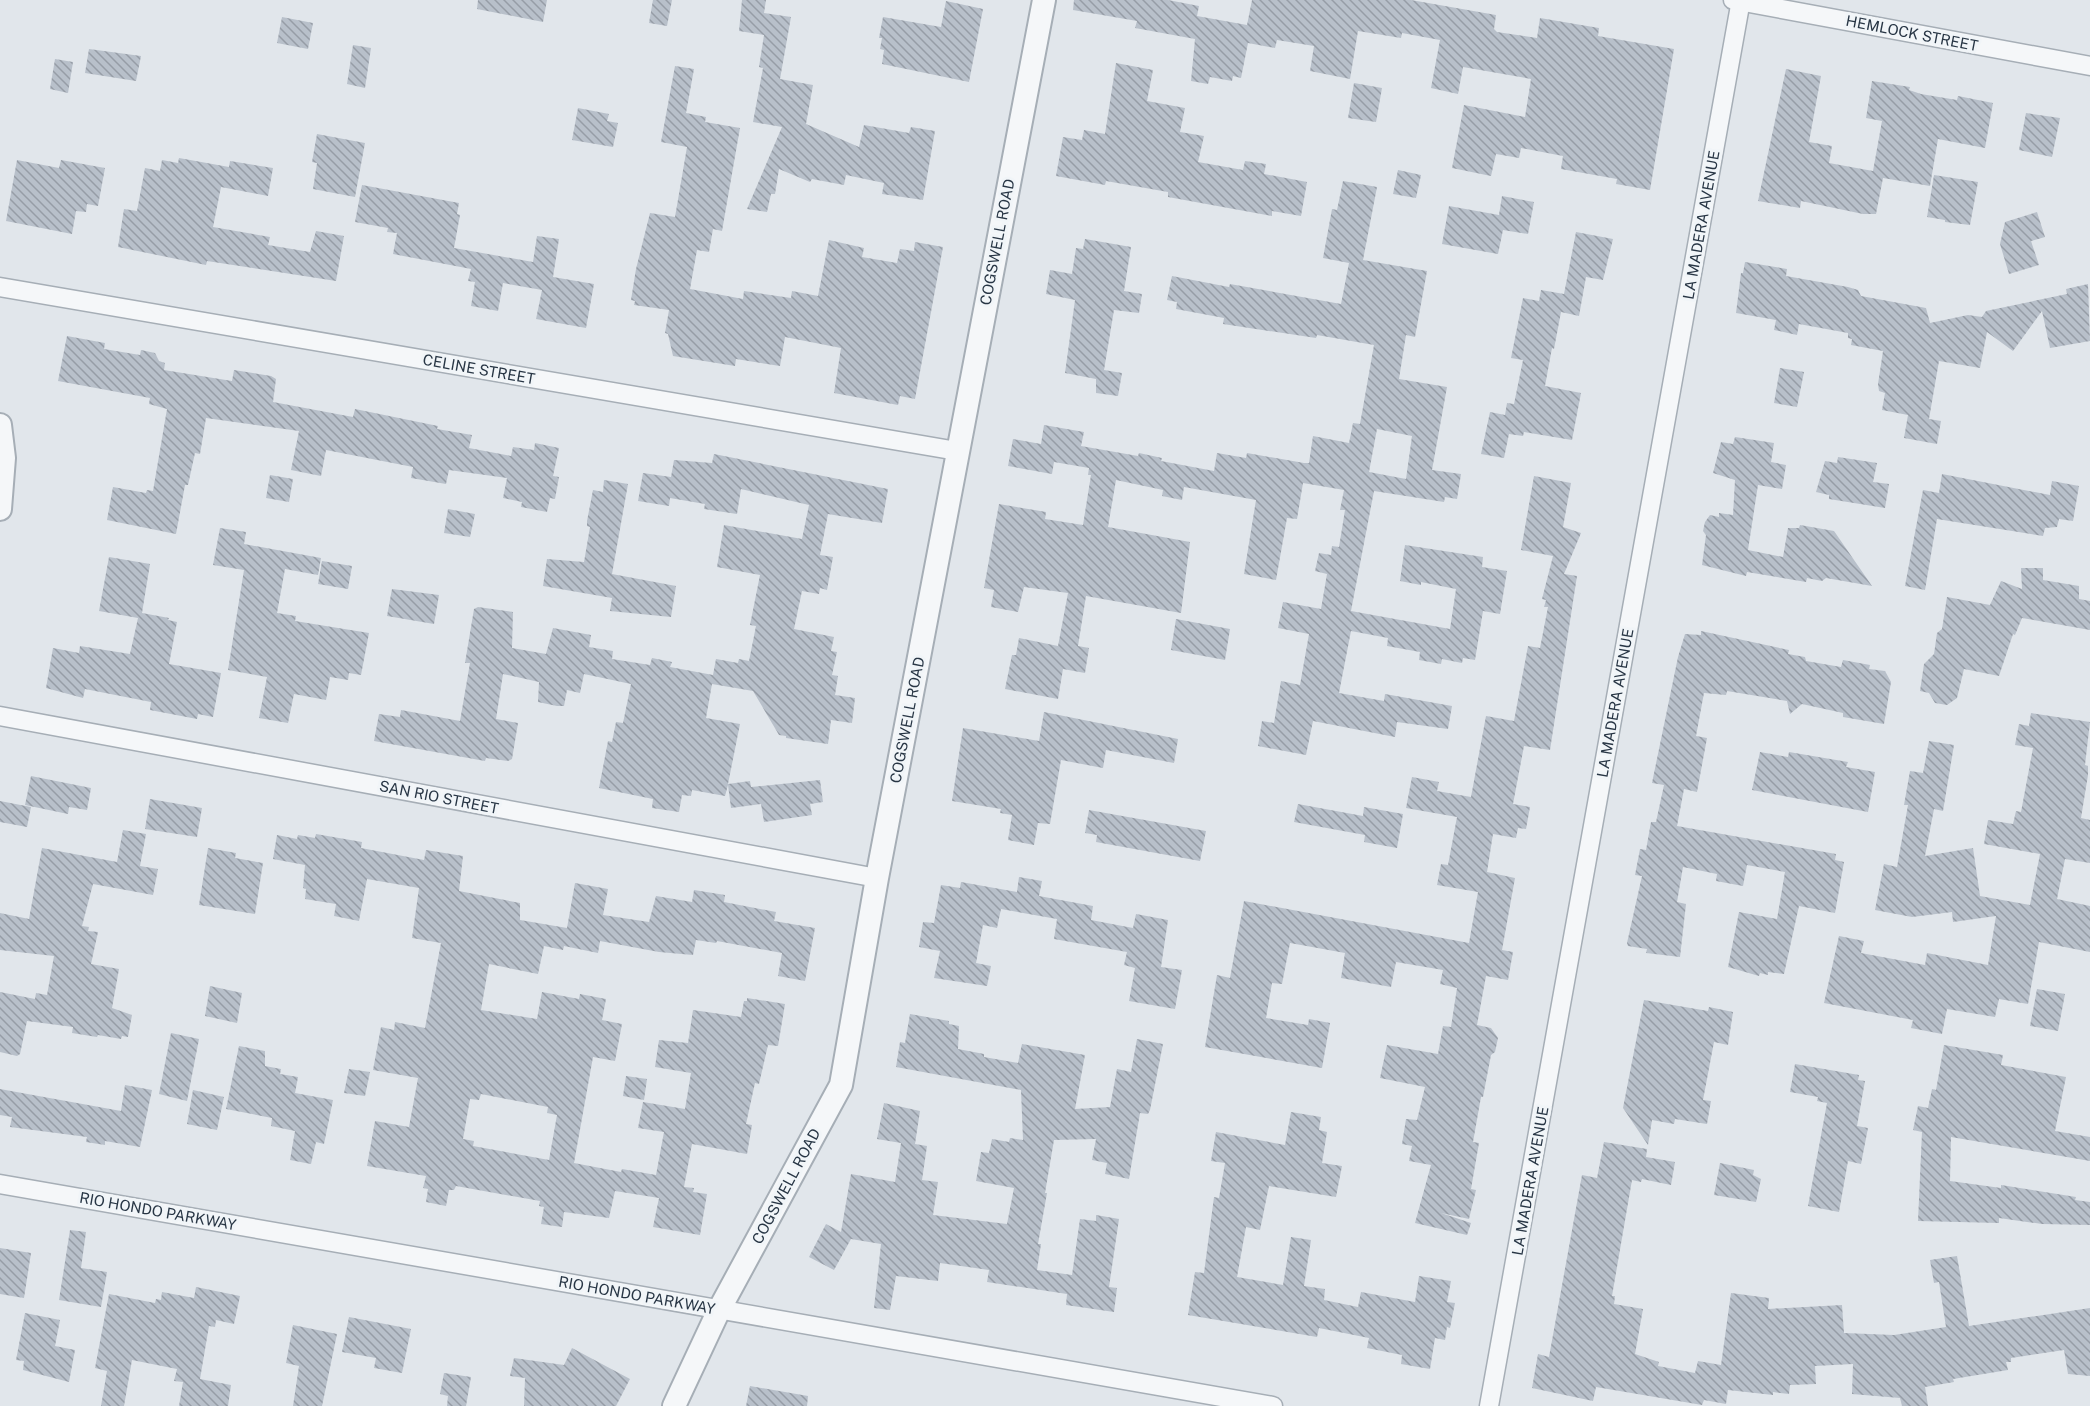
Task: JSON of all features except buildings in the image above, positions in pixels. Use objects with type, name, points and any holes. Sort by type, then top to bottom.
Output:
[{"type":"street","name":"COGSWELL ROAD","points":[[674,1406],[719,1310],[841,1085],[877,878],[1044,0]]},
{"type":"street","name":"HEMLOCK STREET","points":[[1739,0],[2090,66]]},
{"type":"street","name":"LA MADERA AVENUE","points":[[1489,1406],[1739,0]]},
{"type":"street","name":"CELINE STREET","points":[[0,287],[957,451]]},
{"type":"street","points":[[0,425],[4,458],[0,509]]},
{"type":"street","name":"SAN RIO STREET","points":[[0,716],[877,878]]},
{"type":"street","name":"RIO HONDO PARKWAY","points":[[0,1184],[1273,1406]]}]
